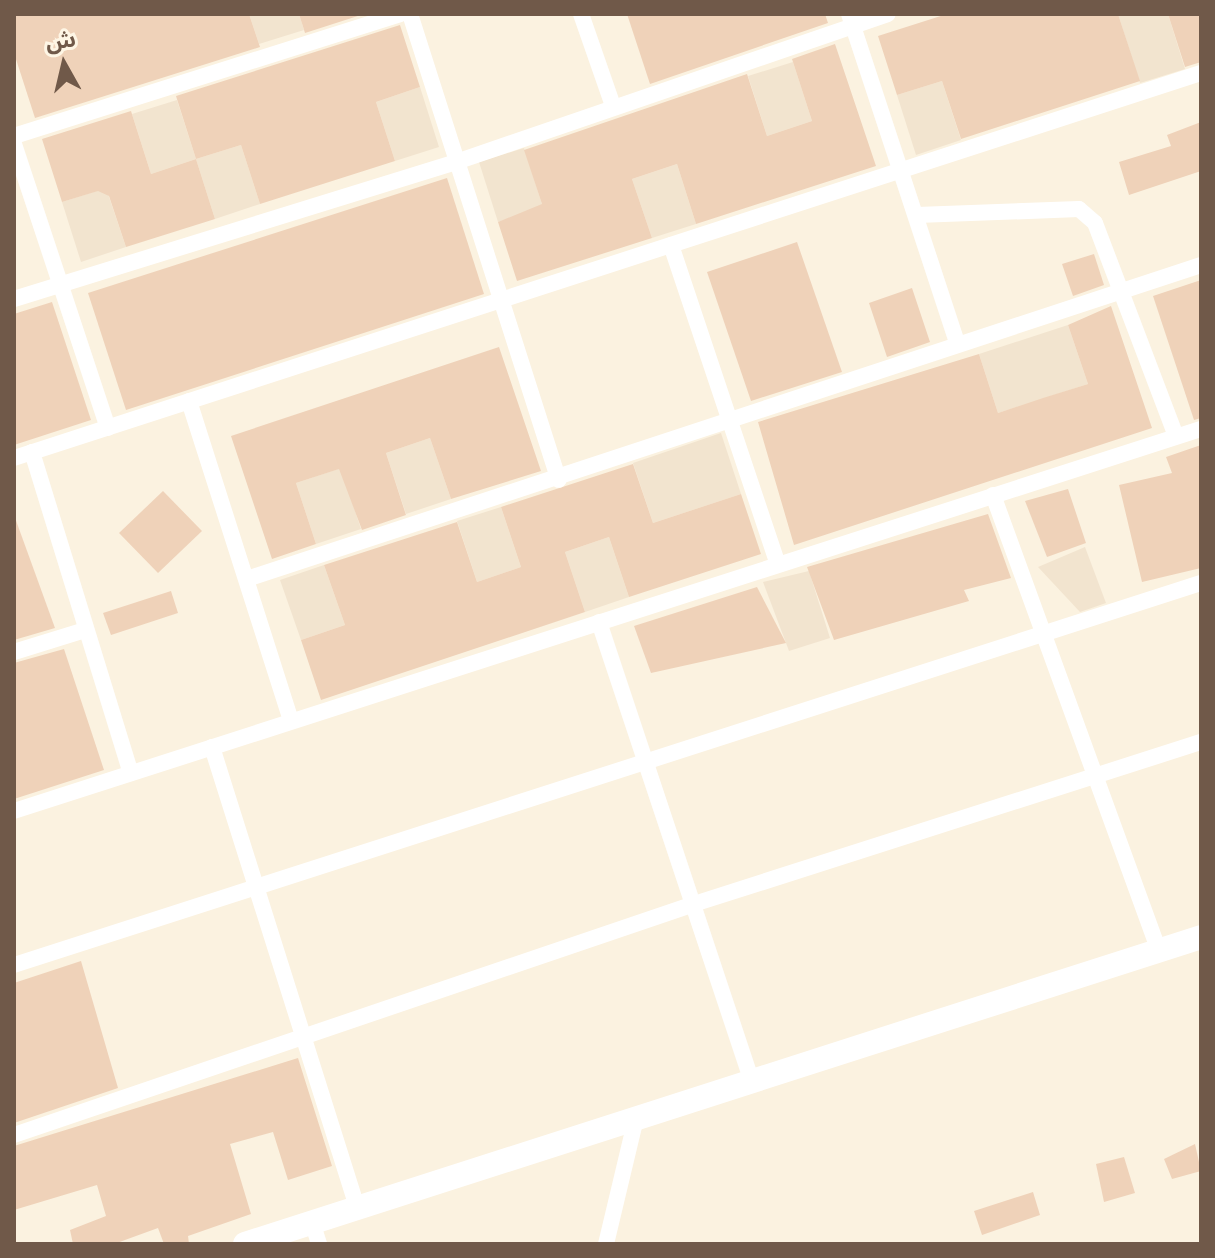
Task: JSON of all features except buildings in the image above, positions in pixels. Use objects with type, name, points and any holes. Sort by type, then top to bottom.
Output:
[{"type":"street","points":[[14,136],[400,14]]},
{"type":"street","points":[[410,14],[559,480]]},
{"type":"street","points":[[581,14],[613,106]]},
{"type":"street","points":[[14,299],[459,161],[851,20],[888,14]]},
{"type":"street","points":[[851,20],[957,342]]},
{"type":"street","points":[[14,458],[1201,73]]},
{"type":"street","points":[[14,144],[108,428]]},
{"type":"street","points":[[917,215],[1079,209],[1095,223],[1176,436]]},
{"type":"street","points":[[671,245],[726,421],[778,564]]},
{"type":"street","points":[[247,579],[559,480],[957,342],[1201,265]]},
{"type":"street","points":[[189,401],[291,721]]},
{"type":"street","points":[[14,811],[1201,429]]},
{"type":"street","points":[[32,452],[131,773]]},
{"type":"street","points":[[993,495],[1159,951]]},
{"type":"street","points":[[14,965],[1201,583]]},
{"type":"street","points":[[599,622],[651,761],[752,1081]]},
{"type":"street","points":[[14,652],[85,630]]},
{"type":"street","points":[[14,1135],[697,903],[1201,742]]},
{"type":"street","points":[[212,747],[301,1038],[357,1208]]},
{"type":"street","points":[[245,1244],[315,1233],[357,1208],[1201,937]]},
{"type":"street","points":[[606,1244],[636,1118]]},
{"type":"shaded area","points":[[249,14],[299,14],[304,30],[259,44]]},
{"type":"shaded area","points":[[1118,14],[1168,14],[1185,69],[1140,83]]},
{"type":"shaded area","points":[[793,62],[812,121],[767,136],[748,76]]},
{"type":"shaded area","points":[[942,81],[961,140],[916,155],[897,95]]},
{"type":"shaded area","points":[[420,87],[439,147],[395,161],[376,102]]},
{"type":"shaded area","points":[[177,100],[196,159],[151,174],[132,114]]},
{"type":"shaded area","points":[[241,145],[260,204],[215,219],[196,159]]},
{"type":"shaded area","points":[[524,148],[543,207],[498,222],[479,162]]},
{"type":"shaded area","points":[[677,164],[696,224],[652,238],[632,179]]},
{"type":"shaded area","points":[[106,188],[126,247],[81,262],[62,202]]},
{"type":"shaded area","points":[[1068,325],[1088,384],[998,413],[979,354]]},
{"type":"shaded area","points":[[721,433],[741,494],[653,523],[633,463]]},
{"type":"shaded area","points":[[430,438],[451,499],[406,514],[386,453]]},
{"type":"shaded area","points":[[341,468],[361,529],[316,544],[296,483]]},
{"type":"shaded area","points":[[501,507],[521,567],[477,582],[457,521]]},
{"type":"shaded area","points":[[609,537],[629,597],[585,612],[565,552]]},
{"type":"shaded area","points":[[1085,547],[1106,603],[1080,612],[1038,567]]},
{"type":"shaded area","points":[[324,565],[345,625],[301,640],[280,580]]},
{"type":"shaded area","points":[[809,571],[830,638],[789,651],[763,582]]}]
